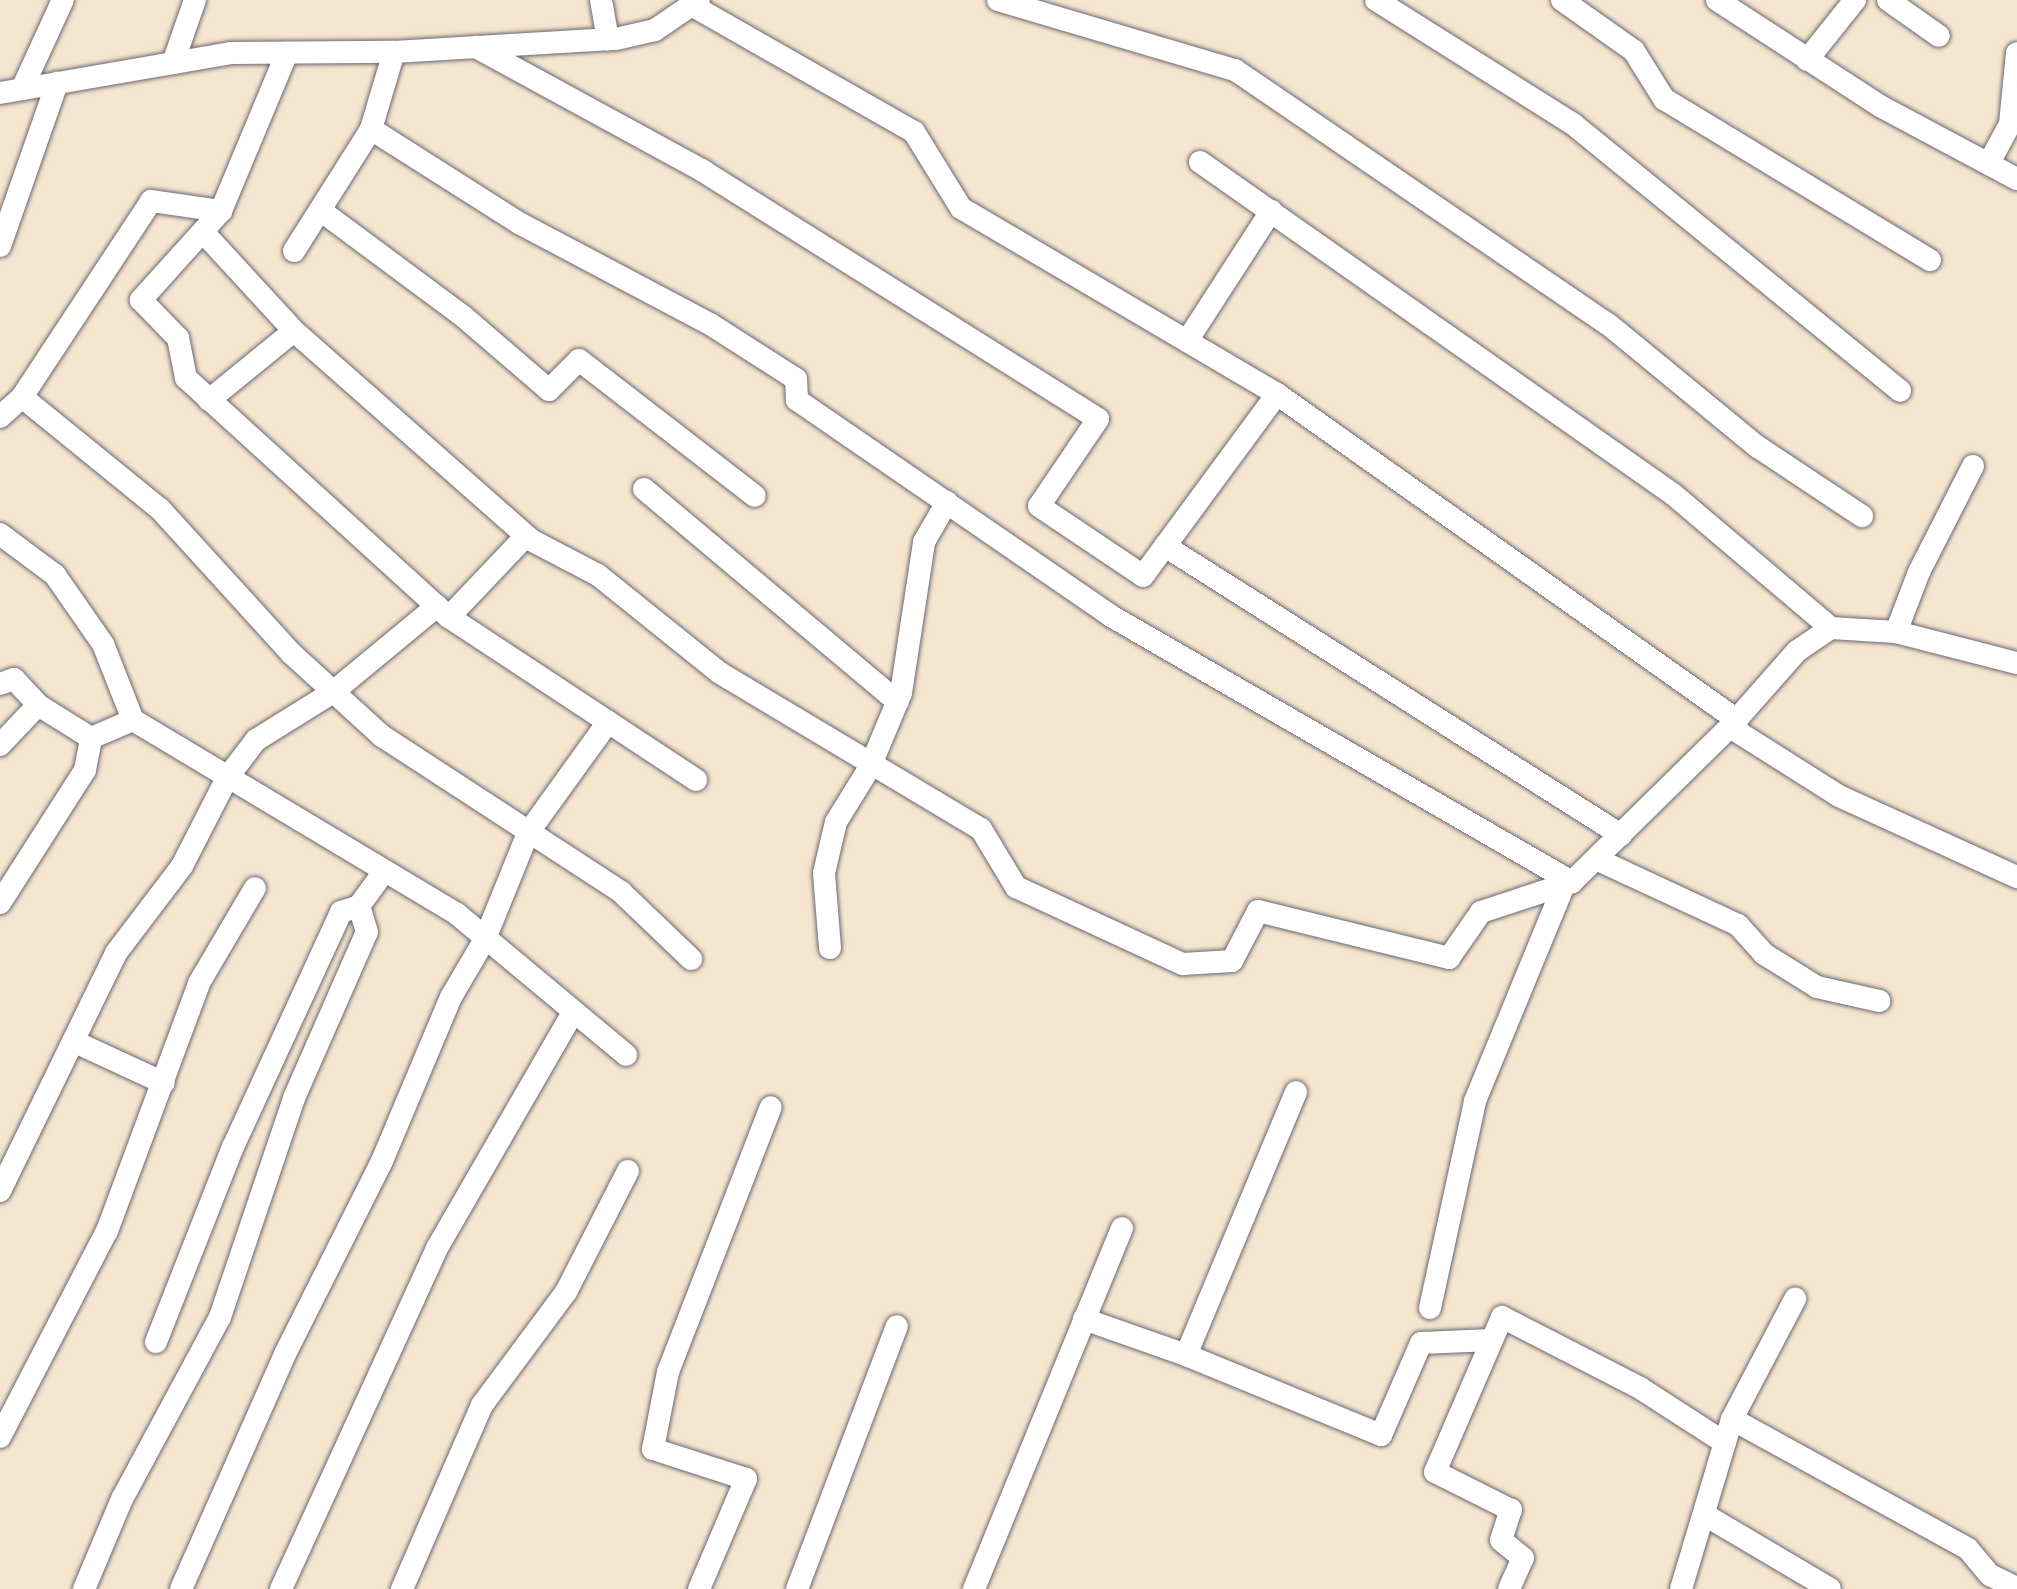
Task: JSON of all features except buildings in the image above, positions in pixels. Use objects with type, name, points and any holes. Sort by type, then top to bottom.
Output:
[{"type":"street","points":[[11,91],[64,0]]},
{"type":"street","points":[[173,64],[196,0]]},
{"type":"street","points":[[601,0],[608,39]]},
{"type":"street","points":[[998,0],[1235,70],[1608,324],[1758,448],[1862,516]]},
{"type":"street","points":[[1376,0],[1573,124],[1900,391]]},
{"type":"street","points":[[1562,0],[1634,51],[1664,99],[1930,260]]},
{"type":"street","points":[[1716,0],[1807,60],[2017,179]]},
{"type":"street","points":[[1807,60],[1855,0]]},
{"type":"street","points":[[1888,0],[1938,36]]},
{"type":"street","points":[[11,91],[173,64],[287,53],[394,52],[608,39],[655,30],[696,3],[914,132],[960,208],[1277,394],[1733,724],[1839,796],[2015,871]]},
{"type":"street","points":[[476,47],[703,171],[1098,419],[1039,506],[1143,576],[1277,394]]},
{"type":"street","points":[[294,252],[371,129],[394,52]]},
{"type":"street","points":[[287,53],[222,211],[141,300],[178,338],[186,378],[443,612],[696,780]]},
{"type":"street","points":[[1989,163],[2010,124],[2017,53]]},
{"type":"street","points":[[0,246],[57,84]]},
{"type":"street","points":[[371,129],[519,223],[710,324],[796,379],[797,400],[1111,616],[1568,884]]},
{"type":"street","points":[[1200,162],[1674,495],[1831,628],[1896,632],[2017,663]]},
{"type":"street","points":[[0,418],[22,397],[151,201],[222,211]]},
{"type":"street","points":[[320,210],[464,317],[549,390],[579,360],[756,496]]},
{"type":"street","points":[[1187,341],[1271,211]]},
{"type":"street","points":[[202,232],[294,331],[526,536],[598,575],[720,673],[870,767],[981,829],[1016,886],[1183,964],[1232,961],[1258,911],[1449,958],[1481,912],[1568,884],[1733,724],[1797,651],[1831,628]]},
{"type":"street","points":[[209,400],[294,331]]},
{"type":"street","points":[[22,397],[160,509],[334,692],[382,736],[621,892],[691,959]]},
{"type":"street","points":[[1896,632],[1918,572],[1973,466]]},
{"type":"street","points":[[644,488],[898,702]]},
{"type":"street","points":[[830,948],[824,873],[836,822],[870,767],[898,702],[924,542],[948,502]]},
{"type":"street","points":[[0,534],[55,575],[103,644],[133,720],[382,874],[457,914],[626,1056]]},
{"type":"street","points":[[0,1191],[116,953],[182,866],[227,778],[256,740],[334,692],[443,612],[526,536]]},
{"type":"street","points":[[1165,546],[1621,835]]},
{"type":"street","points":[[0,684],[14,680],[38,705],[92,738]]},
{"type":"street","points":[[0,745],[38,705]]},
{"type":"street","points":[[92,738],[133,720]]},
{"type":"street","points":[[181,1589],[285,1354],[382,1161],[451,997],[486,939],[528,833],[608,722]]},
{"type":"street","points":[[0,903],[85,770],[92,738]]},
{"type":"street","points":[[1596,859],[1738,925],[1764,954],[1818,987],[1879,1002]]},
{"type":"street","points":[[156,1342],[232,1147],[341,912],[359,906],[382,874]]},
{"type":"street","points":[[1430,1308],[1475,1102],[1568,884]]},
{"type":"street","points":[[0,1437],[107,1231],[199,983],[255,888]]},
{"type":"street","points":[[84,1589],[122,1499],[220,1317],[294,1098],[367,932],[359,906]]},
{"type":"street","points":[[281,1589],[437,1248],[573,1012]]},
{"type":"street","points":[[73,1041],[164,1083]]},
{"type":"street","points":[[1186,1355],[1296,1092]]},
{"type":"street","points":[[699,1589],[746,1479],[652,1449],[668,1372],[770,1107]]},
{"type":"street","points":[[402,1589],[482,1405],[566,1292],[628,1172]]},
{"type":"street","points":[[974,1589],[1122,1228]]},
{"type":"street","points":[[1681,1589],[1732,1420],[1795,1299]]},
{"type":"street","points":[[1509,1589],[1522,1558],[1500,1540],[1510,1510],[1435,1472],[1502,1317],[1640,1388],[1726,1444]]},
{"type":"street","points":[[1084,1318],[1186,1355],[1381,1436],[1421,1343],[1492,1340]]},
{"type":"street","points":[[797,1589],[897,1326]]},
{"type":"street","points":[[1732,1420],[1968,1549],[1990,1574],[2017,1588]]},
{"type":"street","points":[[1705,1515],[1830,1589]]}]
